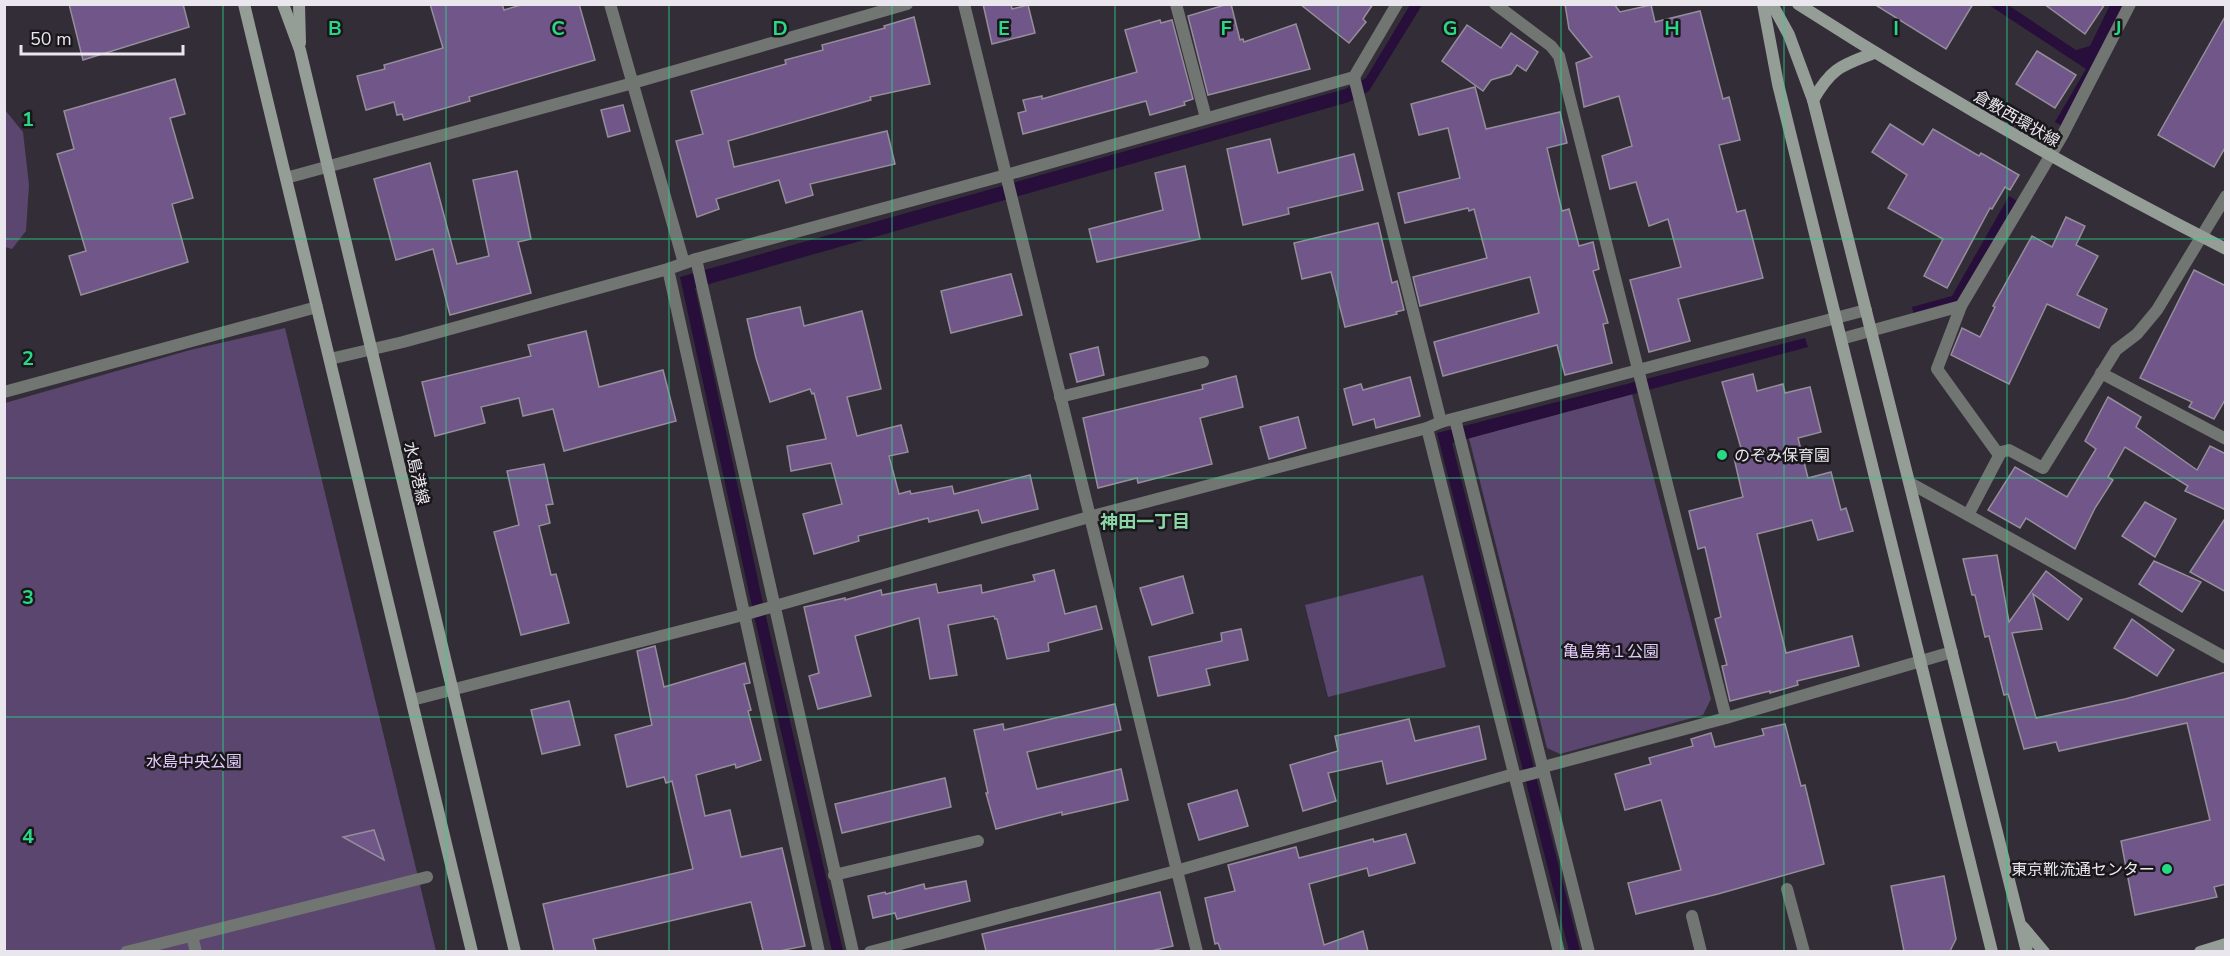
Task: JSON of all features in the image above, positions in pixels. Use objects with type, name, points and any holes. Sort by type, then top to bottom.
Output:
[{"type":"main road","points":[[244,4],[472,951]]},
{"type":"main road","name":"水島港線","points":[[283,4],[300,50],[515,951]]},
{"type":"main road","points":[[299,4],[300,50]]},
{"type":"main road","points":[[1763,4],[1778,84],[1992,951]]},
{"type":"main road","points":[[1772,4],[1790,35],[1813,100],[2027,951]]},
{"type":"main road","name":"倉敷西環状線","points":[[1798,4],[1874,53],[2050,156],[2226,249]]},
{"type":"main road","points":[[1813,100],[1825,79],[1842,66],[1874,53]]},
{"type":"main road","points":[[2019,921],[2044,951]]},
{"type":"main road","points":[[1982,951],[1986,929]]},
{"type":"main road","points":[[2200,951],[2226,944]]},
{"type":"street","points":[[610,4],[633,83],[693,264],[704,290],[819,951]]},
{"type":"street","points":[[286,178],[633,83],[907,4]]},
{"type":"street","points":[[964,4],[1197,951]]},
{"type":"street","points":[[1176,4],[1206,118]]},
{"type":"street","points":[[330,359],[693,264],[1007,178],[1206,118],[1354,79],[1397,4]]},
{"type":"street","points":[[1495,4],[1551,46],[1559,56],[1726,718]]},
{"type":"street","points":[[1999,455],[1937,369],[1961,306],[2050,156],[2093,79],[2130,4]]},
{"type":"street","points":[[1354,79],[1361,99],[1441,422]]},
{"type":"street","points":[[1968,515],[2001,452],[2009,450],[2043,468],[2116,350],[2138,334],[2157,310],[2226,196]]},
{"type":"street","points":[[668,269],[759,609],[834,875],[852,951]]},
{"type":"street","points":[[1841,339],[1961,306]]},
{"type":"street","points":[[4,392],[317,307]]},
{"type":"street","points":[[412,700],[759,609],[1089,517],[1426,428],[1441,422],[1456,422],[1638,374],[1866,310]]},
{"type":"street","points":[[1060,397],[1203,362]]},
{"type":"street","points":[[2101,373],[2226,439]]},
{"type":"street","points":[[1456,422],[1541,770],[1589,951]]},
{"type":"street","points":[[1426,428],[1517,776],[1559,951]]},
{"type":"street","points":[[1910,483],[2226,658]]},
{"type":"street","points":[[870,951],[1176,871],[1726,718],[1952,652]]},
{"type":"street","points":[[834,875],[978,841]]},
{"type":"street","points":[[126,951],[427,877]]},
{"type":"street","points":[[1787,889],[1804,951]]},
{"type":"street","points":[[1692,916],[1701,951]]},
{"type":"street","points":[[192,936],[196,951]]},
{"type":"green space","points":[[5,110],[23,132],[29,185],[26,231],[12,249],[5,247]]},
{"type":"green space","name":"水島中央公園","points":[[285,328],[436,951],[5,951],[5,403],[190,350]]},
{"type":"green space","name":"亀島第１公園","points":[[1632,394],[1711,699],[1703,715],[1560,754],[1547,748],[1469,438]]},
{"type":"green space","points":[[1423,575],[1446,667],[1328,697],[1305,605]]},
{"type":"shaded area","points":[[1410,5],[1422,5],[1369,91],[1349,102],[695,288],[764,608],[843,951],[832,951],[753,611],[680,277],[1345,89],[1366,78]]},
{"type":"shaded area","points":[[1989,5],[2008,5],[2076,50],[2090,46],[2110,5],[2124,5],[2062,126],[2055,122],[2086,69]]},
{"type":"shaded area","points":[[2009,196],[2017,201],[1958,303],[1914,316],[1912,307],[1952,296]]},
{"type":"shaded area","points":[[1805,338],[1808,347],[1452,443],[1580,951],[1569,951],[1437,433]]},
{"type":"building","points":[[69,4],[183,4],[189,27],[83,60]]},
{"type":"building","points":[[430,4],[502,4],[504,10],[524,4],[579,4],[595,60],[469,97],[470,101],[404,120],[402,114],[397,115],[394,102],[366,110],[357,76],[385,69],[384,65],[443,48]]},
{"type":"building","points":[[983,4],[1011,4],[1012,9],[1028,5],[1035,33],[992,44]]},
{"type":"building","points":[[1231,4],[1240,40],[1243,39],[1244,42],[1296,24],[1310,69],[1208,95],[1188,16]]},
{"type":"building","points":[[1300,4],[1373,4],[1363,19],[1366,22],[1349,43]]},
{"type":"building","points":[[1565,4],[1614,4],[1620,12],[1651,5],[1655,22],[1700,11],[1723,99],[1729,97],[1740,140],[1719,145],[1737,212],[1745,210],[1763,278],[1678,299],[1690,341],[1649,352],[1630,280],[1681,267],[1668,219],[1649,226],[1636,182],[1610,189],[1602,156],[1632,146],[1619,96],[1584,107],[1576,63],[1592,57],[1569,29]]},
{"type":"building","points":[[1874,4],[1973,4],[1946,49]]},
{"type":"building","points":[[2044,4],[2105,4],[2085,34]]},
{"type":"building","points":[[2226,15],[2226,146],[2214,167],[2158,135]]},
{"type":"building","points":[[914,17],[930,84],[870,97],[871,100],[728,141],[734,167],[887,131],[895,164],[810,184],[813,195],[786,203],[779,180],[716,199],[719,209],[697,217],[676,141],[703,134],[691,91],[786,64],[785,60],[823,50],[822,45],[885,28],[884,26]]},
{"type":"building","points":[[1160,20],[1161,23],[1172,20],[1193,99],[1184,102],[1185,105],[1150,115],[1146,101],[1023,134],[1018,113],[1026,111],[1023,100],[1042,96],[1042,99],[1137,72],[1125,30]]},
{"type":"building","points":[[1467,25],[1501,48],[1511,33],[1538,52],[1526,71],[1517,65],[1511,74],[1491,80],[1483,91],[1442,61]]},
{"type":"building","points":[[2037,51],[2076,75],[2055,108],[2016,84]]},
{"type":"building","points":[[175,79],[185,114],[170,118],[193,198],[172,204],[188,262],[81,295],[69,256],[86,251],[57,154],[74,149],[64,111]]},
{"type":"building","points":[[1475,87],[1486,129],[1560,112],[1567,143],[1547,148],[1562,211],[1569,209],[1579,246],[1593,242],[1599,269],[1593,271],[1608,323],[1603,324],[1612,363],[1565,375],[1557,345],[1443,376],[1434,342],[1539,313],[1530,277],[1420,306],[1413,277],[1487,258],[1474,209],[1469,211],[1468,208],[1405,223],[1398,193],[1460,178],[1448,128],[1419,135],[1411,104]]},
{"type":"building","points":[[623,105],[630,131],[608,137],[601,110]]},
{"type":"building","points":[[1890,124],[1923,145],[1933,129],[1979,156],[1981,153],[2019,175],[2010,190],[2005,187],[1992,209],[1990,208],[1947,288],[1924,276],[1943,239],[1888,208],[1907,175],[1872,152]]},
{"type":"building","points":[[1270,139],[1278,173],[1354,154],[1363,190],[1288,208],[1289,214],[1243,225],[1227,149]]},
{"type":"building","points":[[430,163],[457,264],[489,256],[473,180],[517,171],[531,239],[518,242],[531,293],[450,315],[433,249],[396,260],[374,179]]},
{"type":"building","points":[[1185,166],[1200,239],[1097,262],[1089,229],[1163,210],[1155,173]]},
{"type":"building","points":[[2066,217],[2085,226],[2076,245],[2098,256],[2077,295],[2107,309],[2099,328],[2047,304],[2009,384],[1951,355],[1962,328],[1980,337],[1995,307],[1993,306],[2032,236],[2052,247]]},
{"type":"building","points":[[1378,223],[1392,283],[1397,281],[1404,310],[1396,312],[1397,314],[1345,327],[1331,272],[1302,279],[1294,243]]},
{"type":"building","points":[[2194,270],[2226,286],[2226,398],[2214,419],[2189,407],[2192,402],[2140,378]]},
{"type":"building","points":[[1011,274],[1022,315],[951,333],[941,291]]},
{"type":"building","points":[[800,307],[804,326],[862,311],[881,389],[847,397],[857,436],[901,425],[908,452],[889,456],[899,494],[952,486],[954,494],[1030,475],[1038,509],[982,523],[978,510],[929,522],[928,518],[858,536],[859,541],[814,554],[803,514],[842,504],[831,463],[791,471],[787,446],[826,439],[814,393],[812,394],[810,389],[770,402],[747,319]]},
{"type":"building","points":[[586,331],[599,387],[663,370],[676,421],[564,451],[553,409],[523,416],[519,398],[481,407],[485,423],[435,436],[422,382],[531,356],[528,345]]},
{"type":"building","points":[[1098,347],[1104,375],[1077,382],[1070,354]]},
{"type":"building","points":[[1753,374],[1757,391],[1783,384],[1785,393],[1810,387],[1821,432],[1798,438],[1808,478],[1831,472],[1841,510],[1846,508],[1853,531],[1818,540],[1812,520],[1757,534],[1786,653],[1852,636],[1859,666],[1797,681],[1798,685],[1770,693],[1770,691],[1730,701],[1722,666],[1727,665],[1715,619],[1721,617],[1705,547],[1698,549],[1689,511],[1743,497],[1734,458],[1743,455],[1722,382]]},
{"type":"building","points":[[1236,376],[1243,407],[1200,418],[1212,464],[1138,483],[1137,478],[1098,488],[1083,418],[1203,389],[1202,385]]},
{"type":"building","points":[[1410,377],[1420,416],[1376,428],[1374,419],[1353,425],[1344,389],[1361,384],[1363,390]]},
{"type":"building","points":[[2108,397],[2141,417],[2136,427],[2197,470],[2210,446],[2226,454],[2226,510],[2185,491],[2188,486],[2125,447],[2108,477],[2113,480],[2095,508],[2075,549],[2026,518],[2020,528],[1988,510],[2015,467],[2067,497],[2096,449],[2085,441]]},
{"type":"building","points":[[1298,417],[1306,448],[1269,459],[1260,427]]},
{"type":"building","points":[[544,464],[553,504],[546,505],[550,523],[539,526],[551,575],[556,574],[569,623],[521,635],[494,532],[519,525],[507,471]]},
{"type":"building","points":[[2145,502],[2176,519],[2155,557],[2122,536]]},
{"type":"building","points":[[2226,517],[2226,592],[2190,572]]},
{"type":"building","points":[[1997,555],[2009,622],[2046,571],[2082,599],[2068,620],[2033,594],[2042,629],[2012,633],[2036,718],[2125,699],[2226,672],[2226,884],[2214,887],[2217,897],[2135,915],[2121,841],[2210,820],[2187,723],[2059,751],[2056,742],[2024,749],[2008,694],[2004,695],[1989,636],[1985,637],[1963,559]]},
{"type":"building","points":[[2154,561],[2201,582],[2182,612],[2139,584]]},
{"type":"building","points":[[1054,570],[1065,614],[1096,606],[1102,629],[1048,643],[1049,651],[1007,659],[997,619],[994,616],[948,625],[957,675],[930,679],[919,618],[855,636],[871,696],[818,709],[809,676],[819,673],[804,607],[845,598],[845,600],[881,590],[882,595],[936,584],[938,593],[981,585],[982,593],[1035,581],[1033,575]]},
{"type":"building","points":[[1183,576],[1193,613],[1152,625],[1140,588]]},
{"type":"building","points":[[2132,619],[2174,650],[2157,676],[2114,648]]},
{"type":"building","points":[[1241,629],[1248,660],[1206,669],[1210,685],[1158,696],[1149,657],[1222,641],[1221,633]]},
{"type":"building","points":[[655,646],[664,687],[745,663],[750,683],[744,684],[751,710],[748,711],[761,760],[736,768],[735,764],[696,775],[705,816],[730,810],[741,857],[782,848],[805,946],[779,951],[763,951],[751,902],[593,939],[596,951],[554,951],[543,904],[693,869],[672,781],[666,783],[664,777],[627,787],[615,735],[652,725],[637,651]]},
{"type":"building","points":[[569,701],[580,745],[542,754],[531,710]]},
{"type":"building","points":[[1115,704],[1121,730],[1027,752],[1037,789],[1121,769],[1128,800],[1062,815],[1062,812],[996,829],[986,793],[988,793],[974,730],[1003,724],[1004,730]]},
{"type":"building","points":[[1409,719],[1415,741],[1479,726],[1486,759],[1387,784],[1382,761],[1328,773],[1336,801],[1303,811],[1290,765],[1338,751],[1335,736]]},
{"type":"building","points":[[1785,724],[1801,786],[1805,785],[1824,864],[1636,914],[1628,883],[1681,870],[1661,800],[1625,810],[1615,774],[1651,764],[1649,758],[1693,746],[1691,739],[1711,733],[1715,747],[1764,735],[1762,729]]},
{"type":"building","points":[[945,778],[951,807],[842,833],[835,804]]},
{"type":"building","points":[[1237,790],[1248,826],[1199,840],[1188,804]]},
{"type":"building","points":[[374,830],[384,860],[343,837]]},
{"type":"building","points":[[1406,834],[1415,863],[1369,876],[1367,868],[1309,884],[1324,945],[1363,931],[1368,951],[1221,951],[1218,943],[1215,944],[1205,898],[1235,891],[1228,865],[1296,847],[1299,858],[1373,839],[1374,842]]},
{"type":"building","points":[[1944,876],[1956,939],[1950,951],[1904,951],[1891,886]]},
{"type":"building","points":[[966,881],[970,901],[897,919],[895,913],[873,918],[868,896],[885,892],[886,894],[924,884],[925,889]]},
{"type":"building","points":[[1160,892],[1173,946],[1151,951],[986,951],[982,934]]},
{"type":"place","name":"のぞみ保育園","points":[[1722,455]]},
{"type":"place","name":"東京靴流通センター","points":[[2167,869]]},
{"type":"district","name":"神田一丁目","points":[[1145,522]]}]
